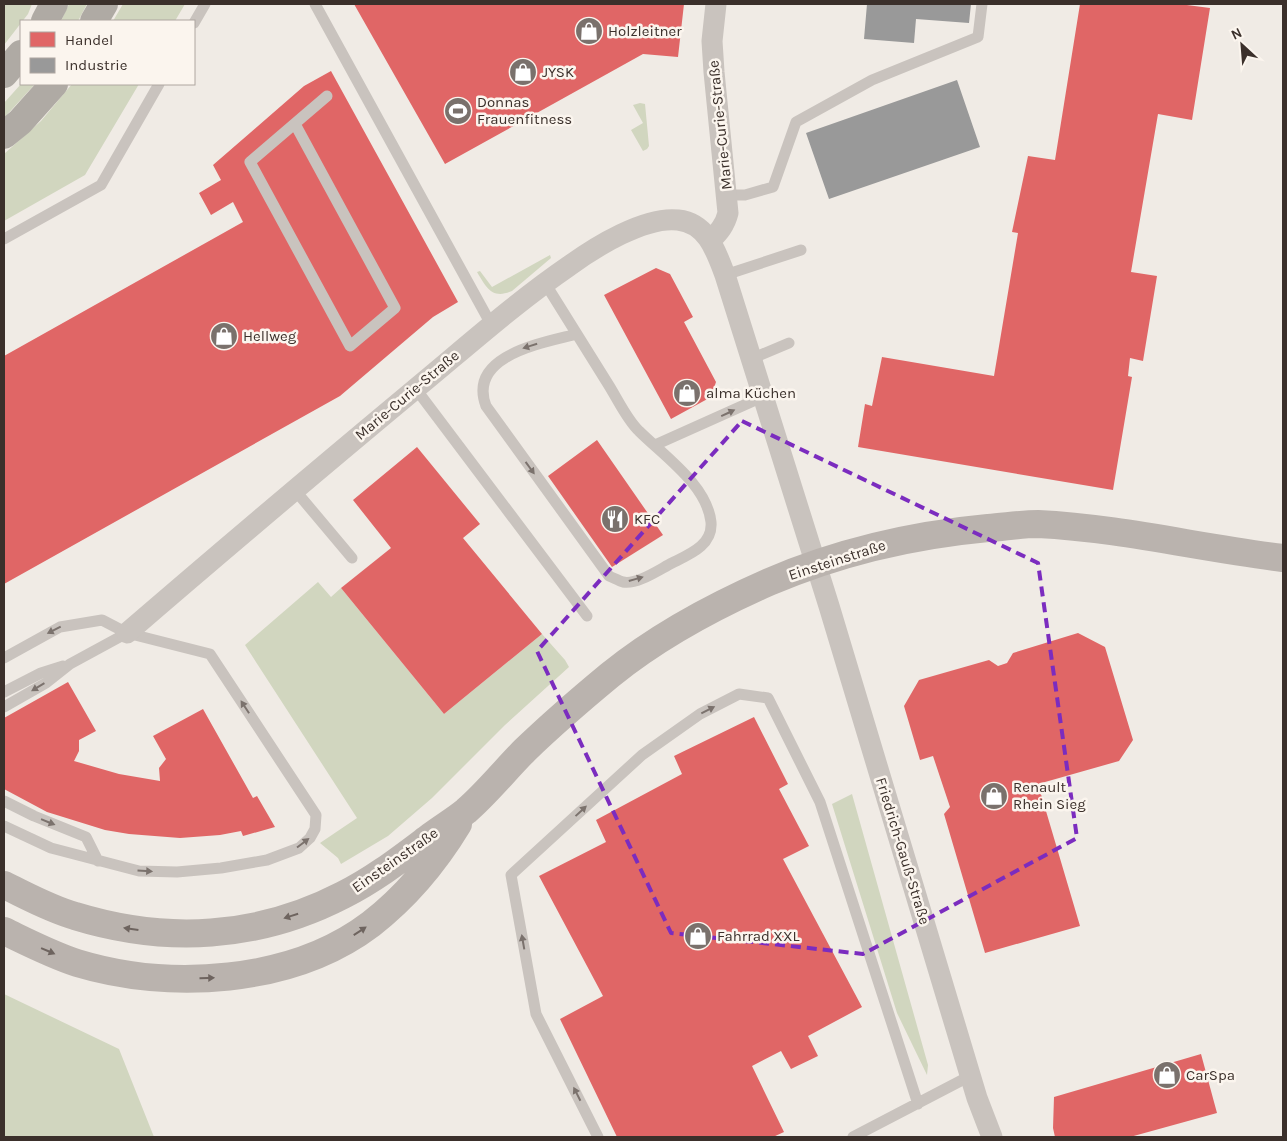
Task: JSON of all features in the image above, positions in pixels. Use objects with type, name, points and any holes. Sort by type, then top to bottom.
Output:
[{"type":"highway","points":[[46,20],[54,4]]},
{"type":"highway","points":[[95,20],[104,4]]},
{"type":"highway","points":[[4,74],[20,55]]},
{"type":"highway","points":[[4,136],[20,122],[53,85]]},
{"type":"street","name":"Marie-Curie-Straße","points":[[711,240],[722,230],[728,213],[712,41],[716,4]]},
{"type":"street","name":"Marie-Curie-Straße","points":[[127,633],[294,489],[545,283],[577,260],[616,237],[642,225],[661,220],[678,220],[690,223],[702,230],[711,240],[725,275],[816,564]]},
{"type":"street","name":"Einsteinstraße","points":[[4,885],[37,902],[73,916],[118,928],[164,934],[212,933],[261,926],[306,912],[342,896],[372,879],[467,810],[524,751],[566,712],[641,652],[679,627],[728,601],[772,581],[816,564],[894,542],[953,532],[1033,524],[1092,528],[1283,558]]},
{"type":"street","name":"Friedrich-Gauß-Straße","points":[[816,564],[970,1076],[992,1137]]},
{"type":"street","name":"Einsteinstraße","points":[[4,931],[76,962],[118,973],[166,978],[213,978],[280,967],[346,941],[370,925],[394,905],[422,877],[446,844],[467,810]]},
{"type":"lane","points":[[195,21],[205,4]]},
{"type":"lane","points":[[315,4],[492,326]]},
{"type":"lane","points":[[727,195],[745,195],[773,187],[796,122],[872,80],[978,37],[982,4]]},
{"type":"lane","points":[[4,239],[101,185],[158,85]]},
{"type":"lane","points":[[295,124],[395,308],[350,346],[250,162],[327,96]]},
{"type":"lane","points":[[725,275],[800,250]]},
{"type":"lane","points":[[545,283],[577,334],[637,430],[676,463],[708,508],[711,524],[710,534],[704,544],[691,554],[637,581],[624,582],[610,576],[486,406],[482,396],[482,383],[488,372],[513,352],[528,346],[577,334]]},
{"type":"lane","points":[[751,359],[789,343]]},
{"type":"lane","points":[[416,389],[587,616]]},
{"type":"lane","points":[[655,445],[762,397]]},
{"type":"lane","points":[[294,489],[352,558]]},
{"type":"lane","points":[[4,658],[60,627],[102,620],[127,633],[210,654],[316,815],[315,829],[310,838],[299,848],[267,860],[221,868],[177,872],[139,871],[51,848],[4,826]]},
{"type":"lane","points":[[4,707],[46,683],[70,664],[127,633]]},
{"type":"lane","points":[[4,692],[41,673],[70,664]]},
{"type":"lane","points":[[598,1137],[536,1014],[511,875],[642,755],[700,714],[740,694],[768,698],[820,802],[918,1104]]},
{"type":"lane","points":[[4,801],[34,816],[86,837],[98,860]]},
{"type":"lane","points":[[854,1137],[970,1076]]},
{"type":"highlighted area","points":[[742,421],[1038,563],[1077,838],[863,954],[671,933],[537,651]]},
{"type":"green space","points":[[4,4],[32,4],[28,14],[23,20],[20,20],[20,24],[4,45]]},
{"type":"green space","points":[[69,4],[87,4],[79,20],[61,20]]},
{"type":"green space","points":[[123,4],[185,4],[176,20],[114,20]]},
{"type":"green space","points":[[20,85],[34,85],[4,118],[4,103]]},
{"type":"green space","points":[[71,85],[138,85],[85,175],[4,221],[4,154],[41,121]]},
{"type":"green space","points":[[645,104],[649,146],[643,151],[631,130],[643,123],[633,105]]},
{"type":"green space","points":[[550,255],[551,258],[512,291],[505,293],[499,294],[490,290],[483,283],[477,272],[480,271],[492,287]]},
{"type":"green space","points":[[318,582],[331,597],[341,588],[444,714],[542,634],[569,667],[505,725],[432,798],[388,836],[341,864],[338,858],[320,843],[357,818],[245,645]]},
{"type":"green space","points":[[852,794],[928,1065],[927,1075],[897,1013],[832,804]]},
{"type":"green space","points":[[4,994],[119,1049],[154,1137],[4,1137]]},
{"type":"building: Handel","points":[[354,4],[684,4],[678,57],[643,54],[445,164]]},
{"type":"building: Handel","points":[[1080,4],[1179,4],[1210,8],[1192,120],[1158,114],[1131,272],[1157,276],[1143,361],[1130,358],[1128,376],[1132,377],[1113,490],[858,447],[865,404],[872,406],[882,357],[994,376],[1018,233],[1012,232],[1028,156],[1055,160]]},
{"type":"building: Handel","name":"Hellweg","points":[[331,71],[458,302],[433,317],[340,396],[4,584],[4,356],[243,222],[233,202],[211,215],[199,193],[221,180],[213,165],[304,86]]},
{"type":"building: Handel","points":[[656,268],[670,274],[693,317],[684,322],[716,382],[711,397],[671,419],[604,295]]},
{"type":"building: Handel","name":"KFC","points":[[597,440],[663,535],[612,567],[548,476]]},
{"type":"building: Handel","points":[[417,447],[480,524],[463,538],[542,634],[444,714],[341,588],[391,548],[353,500]]},
{"type":"building: Handel","name":"Renault Rhein Sieg","points":[[1078,633],[1105,647],[1133,740],[1119,761],[1038,784],[1080,926],[985,953],[944,814],[950,807],[933,756],[920,760],[904,706],[919,680],[989,660],[998,666],[1007,663],[1013,653]]},
{"type":"building: Handel","points":[[68,682],[96,731],[79,740],[79,751],[74,761],[119,774],[160,781],[159,768],[166,759],[153,736],[203,709],[253,798],[257,796],[275,827],[243,836],[241,831],[220,835],[180,838],[129,834],[105,830],[47,812],[4,789],[4,718]]},
{"type":"building: Handel","name":"Fahrrad XXL","points":[[754,717],[788,784],[779,789],[809,846],[783,859],[862,1007],[808,1036],[818,1056],[791,1069],[781,1051],[752,1066],[784,1132],[773,1137],[617,1137],[560,1019],[603,996],[539,876],[606,842],[596,820],[682,774],[674,756]]},
{"type":"building: Handel","name":"CarSpa","points":[[1201,1054],[1217,1113],[1130,1137],[1055,1137],[1053,1128],[1054,1097]]},
{"type":"building: Industrie","points":[[867,4],[971,4],[969,23],[916,19],[914,43],[864,39]]},
{"type":"building: Industrie","points":[[957,80],[980,147],[829,199],[806,133]]},
{"type":"place","name":"Holzleitner","points":[[589,31]]},
{"type":"place","name":"JYSK","points":[[523,72]]},
{"type":"place","name":"Donnas Frauenfitness","points":[[458,111]]},
{"type":"place","name":"Hellweg","points":[[224,336]]},
{"type":"place","name":"alma Küchen","points":[[687,393]]},
{"type":"place","name":"KFC","points":[[615,519]]},
{"type":"place","name":"Renault Rhein Sieg","points":[[994,796]]},
{"type":"place","name":"Fahrrad XXL","points":[[698,936]]},
{"type":"place","name":"CarSpa","points":[[1167,1075]]}]
